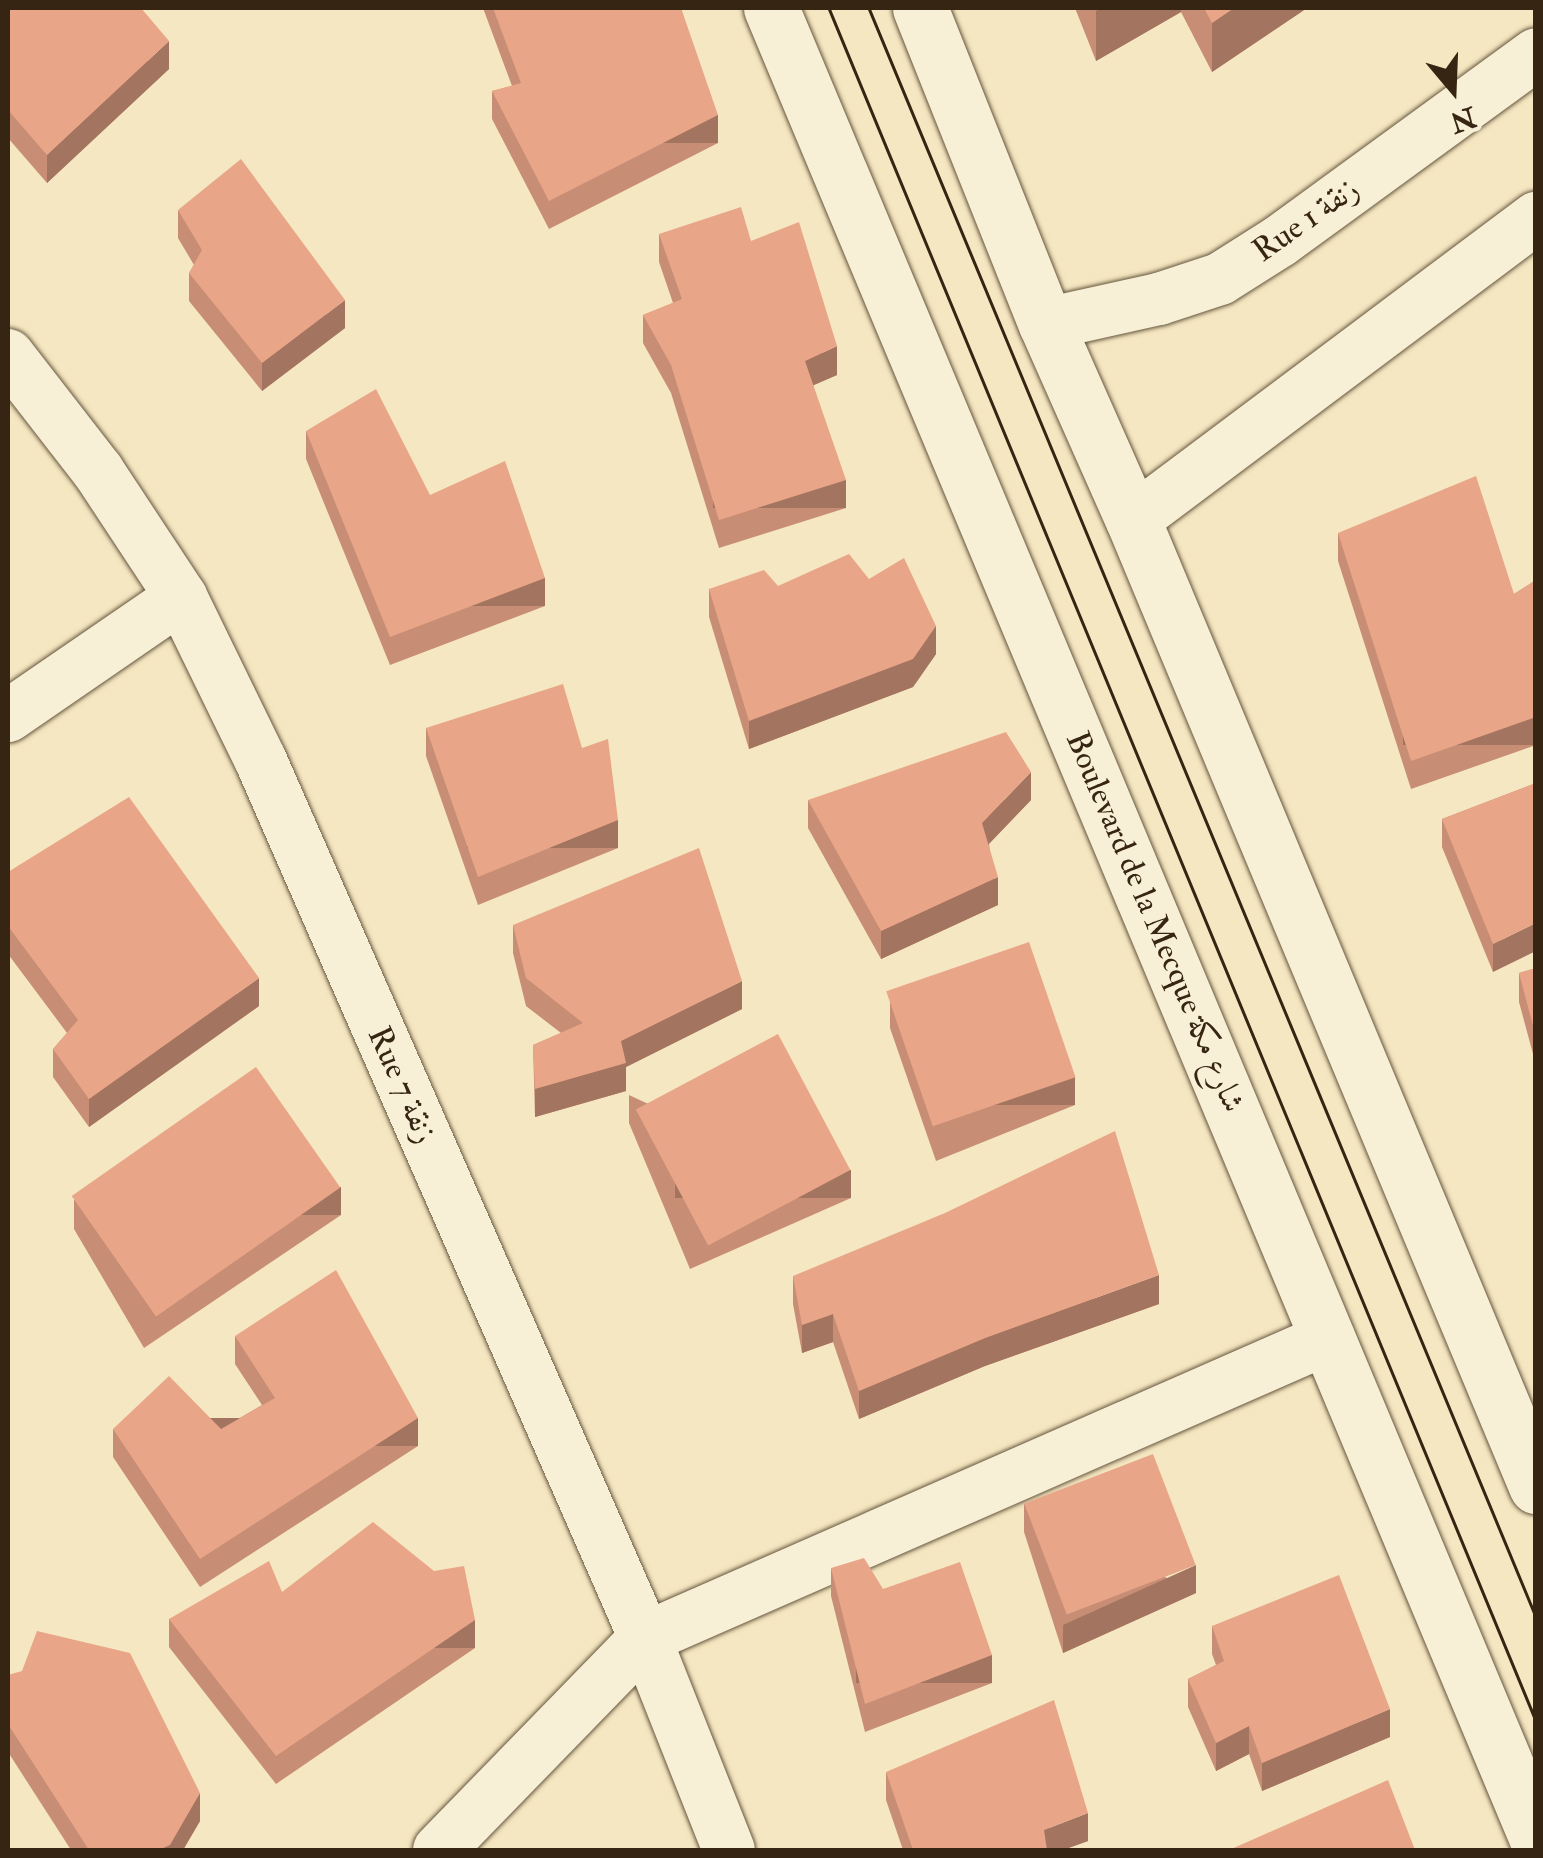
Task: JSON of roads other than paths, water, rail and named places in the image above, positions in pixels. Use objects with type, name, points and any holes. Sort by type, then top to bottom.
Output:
[{"type":"main road","name":"Boulevard de la Mecque شارع مكة","points":[[771,8],[1536,1837]]},
{"type":"main road","points":[[920,8],[1046,324],[1133,520],[1536,1486]]},
{"type":"street","name":"Rue 1 زنقة","points":[[1046,324],[1158,300],[1220,279],[1280,241],[1536,54]]},
{"type":"street","points":[[1133,520],[1536,218]]},
{"type":"street","name":"Rue 7 زنقة","points":[[8,355],[98,472],[181,597],[262,761],[645,1638],[730,1850]]},
{"type":"street","points":[[8,716],[181,597]]},
{"type":"street","points":[[439,1850],[645,1638],[1329,1338]]},
{"type":"tram line","points":[[829,8],[1536,1721]]},
{"type":"tram line","points":[[869,8],[1536,1617]]}]
